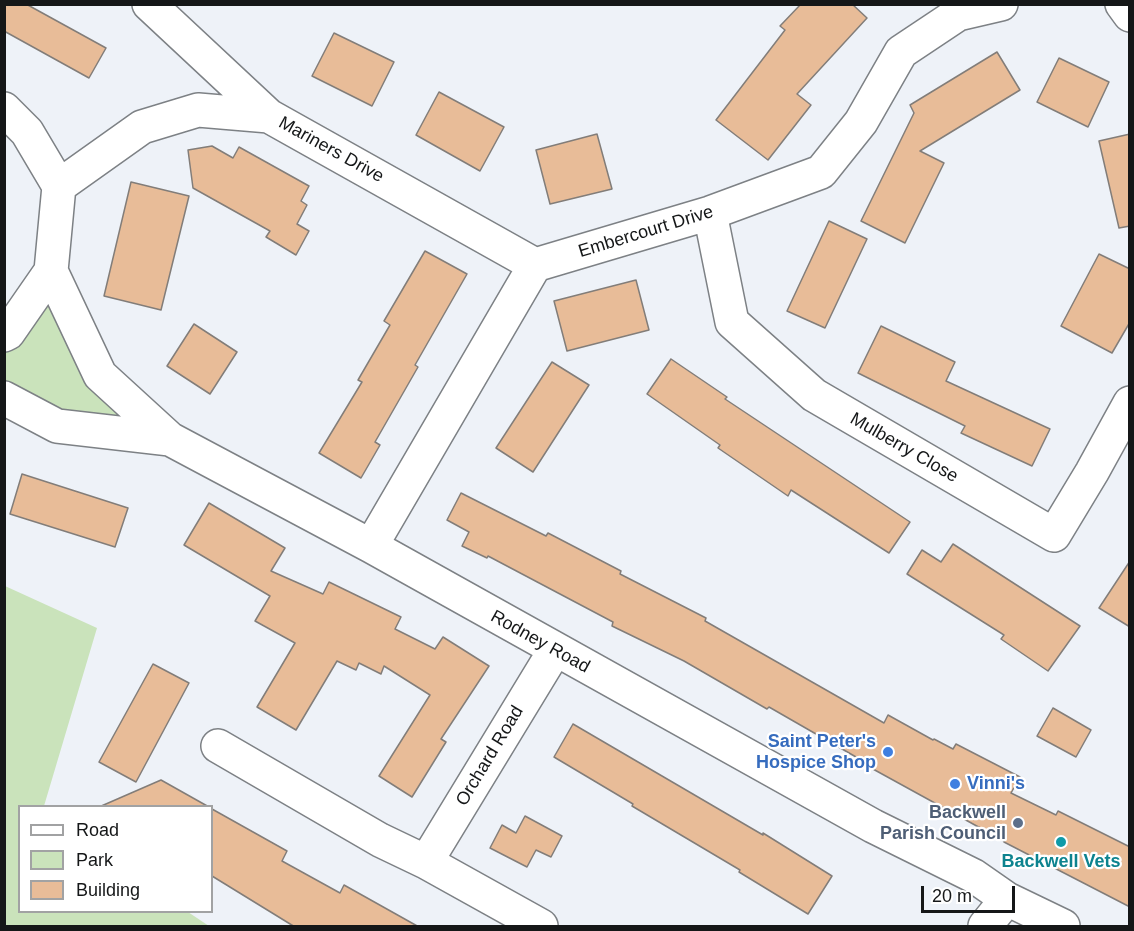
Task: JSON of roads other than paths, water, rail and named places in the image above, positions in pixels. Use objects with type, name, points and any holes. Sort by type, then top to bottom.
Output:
[{"type":"street","name":"Mariners Drive","points":[[149,4],[269,116],[535,265]]},
{"type":"street","name":"Embercourt Drive","points":[[535,265],[710,213],[821,172],[861,122],[901,52],[957,9],[1000,4]]},
{"type":"street","points":[[1122,4],[1130,15]]},
{"type":"street","points":[[4,109],[27,132],[59,186],[51,271],[8,333],[4,335]]},
{"type":"street","points":[[59,186],[142,127],[198,110],[269,116]]},
{"type":"street","name":"Mulberry Close","points":[[710,213],[732,322],[814,395],[1054,535],[1130,403]]},
{"type":"street","points":[[371,546],[535,265]]},
{"type":"street","points":[[51,271],[100,375],[170,439]]},
{"type":"street","name":"Rodney Road","points":[[4,398],[57,426],[170,439],[371,546],[873,826],[974,876],[1007,899],[1062,927]]},
{"type":"street","name":"Orchard Road","points":[[426,862],[555,650]]},
{"type":"street","points":[[218,746],[380,840],[426,862],[541,927]]},
{"type":"street","points":[[985,927],[1007,899]]},
{"type":"place","name":"Saint Peter's Hospice Shop","points":[[888,752]]},
{"type":"place","name":"Vinni's","points":[[955,784]]},
{"type":"place","name":"Backwell Parish Council","points":[[1018,823]]},
{"type":"place","name":"Backwell Vets","points":[[1061,842]]}]
